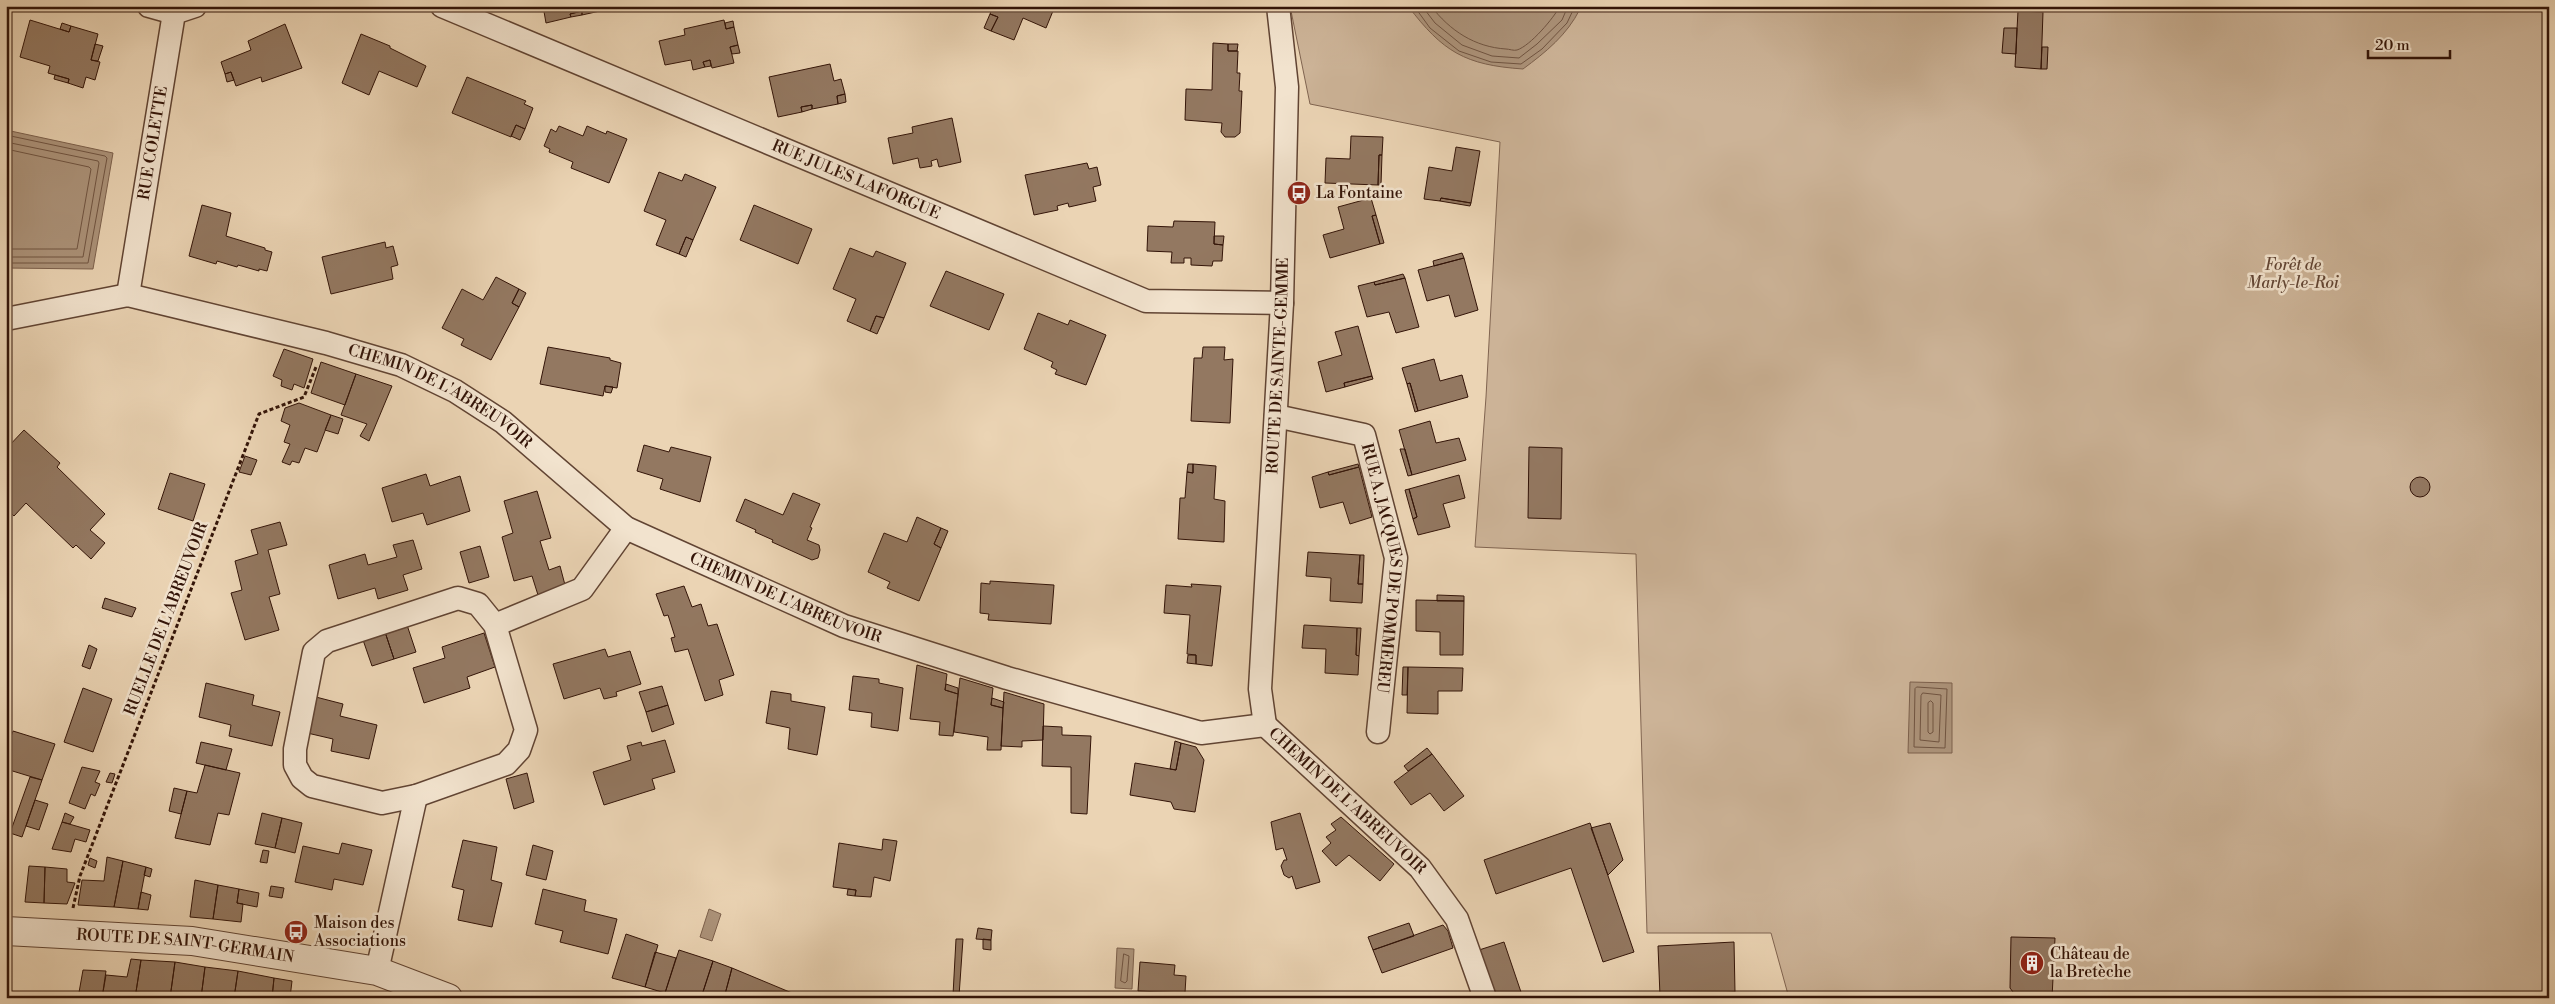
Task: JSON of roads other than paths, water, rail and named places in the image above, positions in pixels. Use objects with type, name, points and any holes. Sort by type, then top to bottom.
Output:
[{"type":"street","points":[[148,6],[174,13],[196,6]]},
{"type":"street","name":"RUE JULES LAFORGUE","points":[[442,6],[1146,301],[1282,303]]},
{"type":"street","name":"ROUTE DE SAINTE-GEMME","points":[[1265,724],[1260,689],[1282,303],[1287,73],[1278,6]]},
{"type":"street","name":"RUE COLETTE","points":[[128,295],[174,13]]},
{"type":"street","name":"CHEMIN DE L'ABREUVOIR","points":[[6,319],[128,295],[326,343],[401,365],[455,391],[503,422],[626,528],[844,626],[1007,678],[1201,733],[1265,724],[1420,868],[1457,920],[1485,998]]},
{"type":"street","name":"RUE A. JACQUES DE POMMEREU","points":[[1276,416],[1364,435],[1396,558],[1378,732]]},
{"type":"street","points":[[495,625],[582,589],[626,528]]},
{"type":"street","points":[[458,598],[478,604],[495,625],[526,730],[519,750],[506,764],[416,796],[382,802],[312,786],[302,778],[296,765],[295,749],[314,652],[327,641],[458,598]]},
{"type":"street","points":[[377,971],[416,796]]},
{"type":"street","name":"ROUTE DE SAINT-GERMAIN","points":[[6,931],[192,942],[377,971],[448,998]]},
{"type":"water","points":[[1408,6],[1579,6],[1580,9],[1562,35],[1523,69],[1485,64],[1457,53],[1433,35]]},
{"type":"water","points":[[6,130],[113,153],[93,269],[6,268]]},
{"type":"water","points":[[1910,682],[1952,683],[1952,753],[1908,753]]},
{"type":"water","points":[[709,909],[721,914],[712,941],[700,937]]},
{"type":"water","points":[[1117,948],[1134,949],[1132,989],[1115,988]]},
{"type":"place","name":"La Fontaine","points":[[1299,193]]},
{"type":"place","name":"Maison des Associations","points":[[296,932]]},
{"type":"place","name":"Château de la Bretèche","points":[[2032,963]]},
{"type":"park label","name":"Forêt de Marly-le-Roi","points":[[2293,274]]}]
